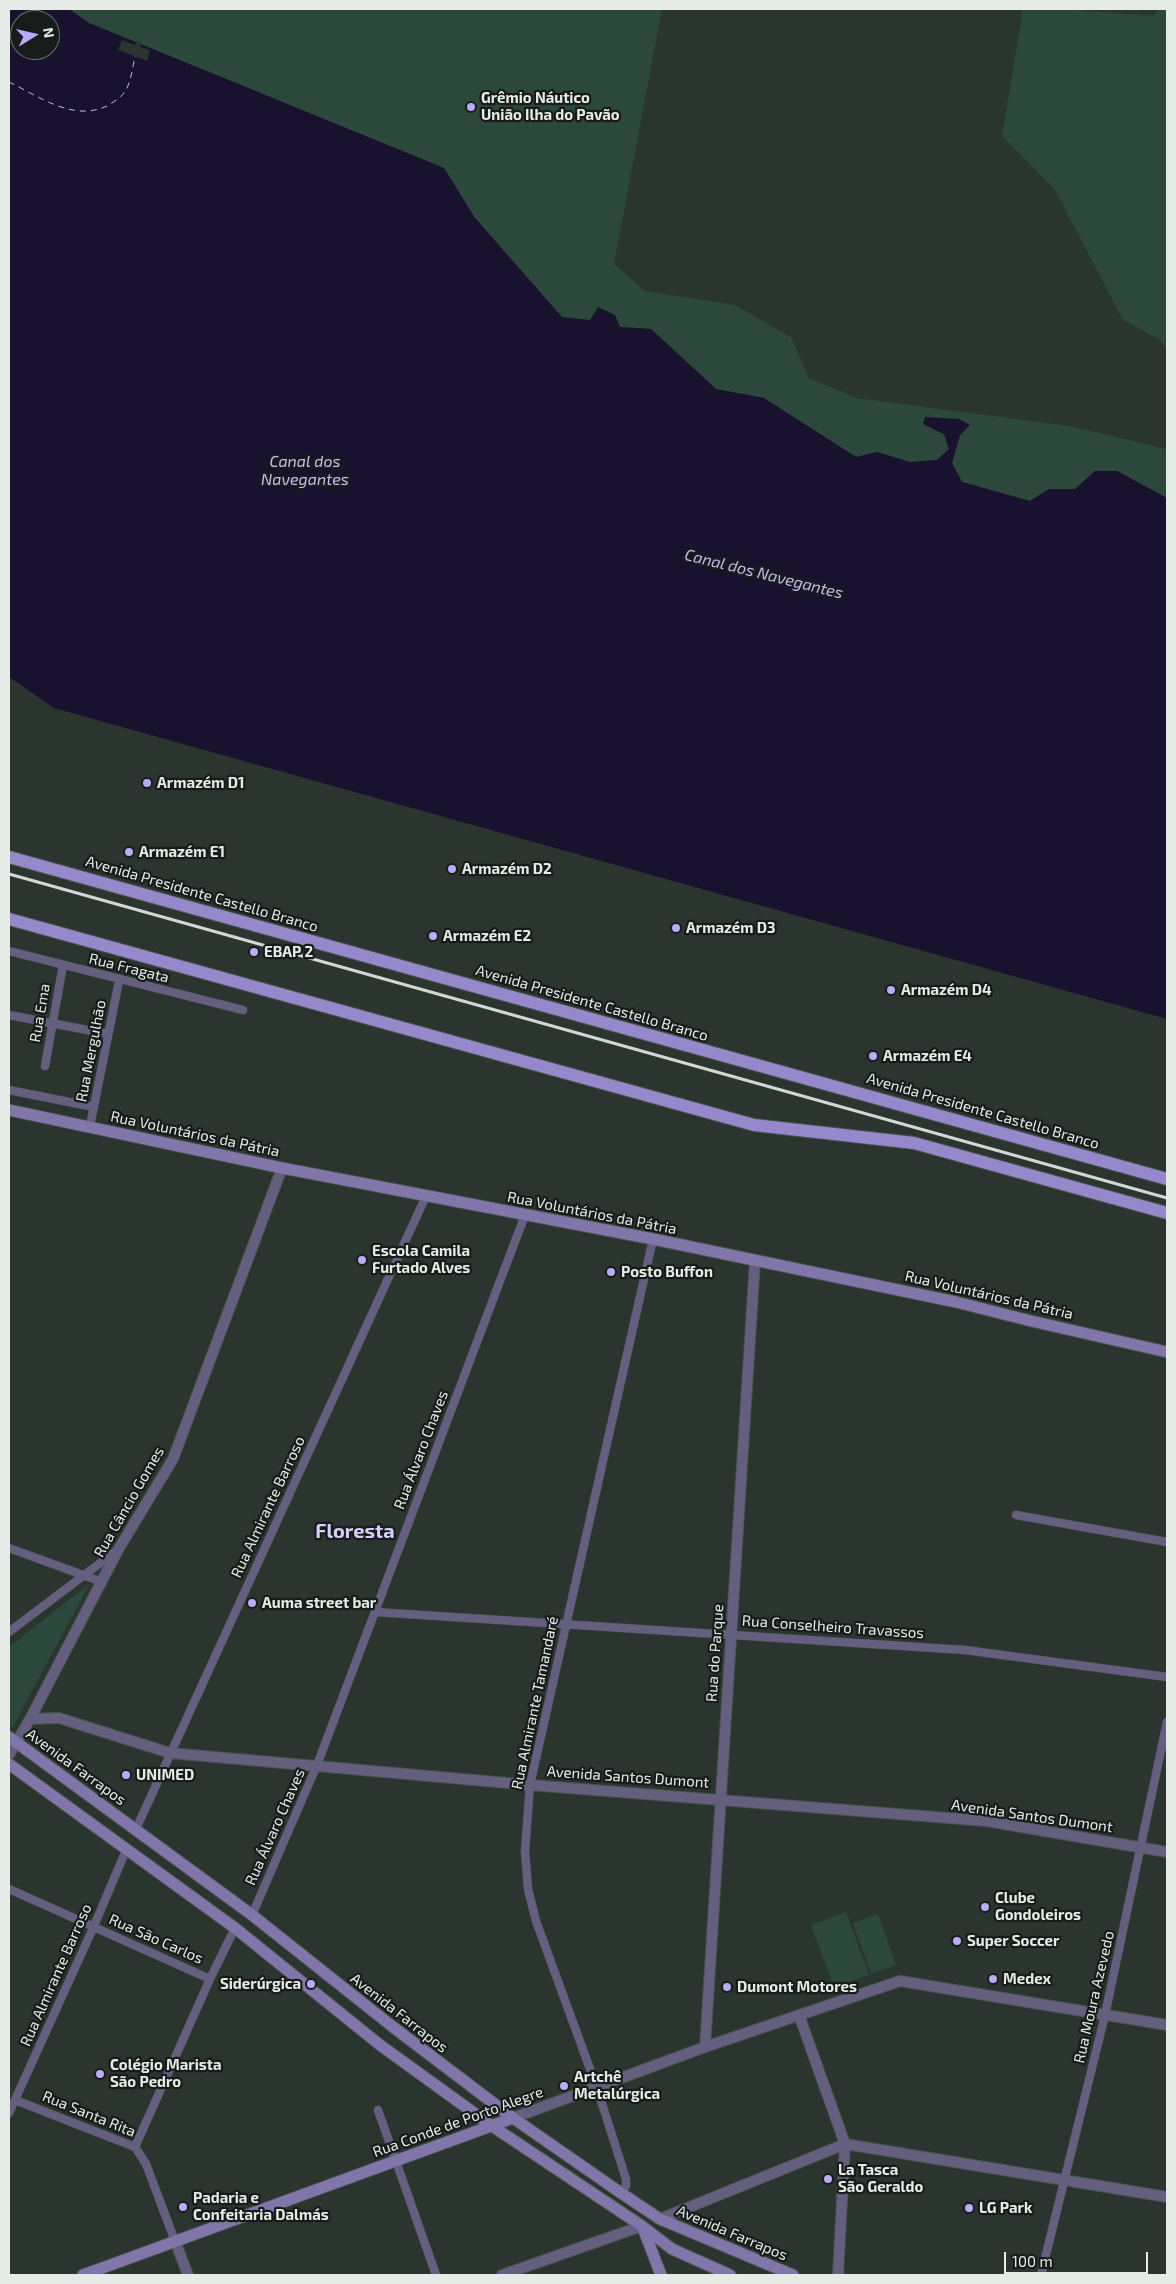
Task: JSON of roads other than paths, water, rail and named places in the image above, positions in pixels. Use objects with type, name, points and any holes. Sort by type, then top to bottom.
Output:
[{"type":"main road","name":"Avenida Presidente Castello Branco","points":[[9,857],[1167,1179]]},
{"type":"main road","points":[[9,919],[754,1125],[914,1143],[1167,1213]]},
{"type":"main road","name":"Rua Voluntários da Pátria","points":[[9,1110],[282,1168],[653,1239],[956,1302],[1031,1322],[1167,1352]]},
{"type":"main road","name":"Avenida Farrapos","points":[[13,1740],[252,1915],[393,2028],[513,2118],[621,2193],[660,2219],[793,2275]]},
{"type":"main road","points":[[9,1764],[235,1928],[380,2045],[492,2126],[642,2226],[672,2249],[730,2275]]},
{"type":"main road","name":"Rua Conde de Porto Alegre","points":[[83,2275],[513,2118]]},
{"type":"main road","points":[[642,2226],[660,2219]]},
{"type":"main road","points":[[642,2226],[661,2275]]},
{"type":"street","name":"Rua Fragata","points":[[9,951],[243,1010]]},
{"type":"street","name":"Rua Ema","points":[[45,1066],[63,966]]},
{"type":"street","name":"Rua Mergulhão","points":[[90,1126],[119,980]]},
{"type":"street","points":[[9,1015],[108,1034]]},
{"type":"street","points":[[9,1090],[94,1107]]},
{"type":"street","name":"Rua Câncio Gomes","points":[[9,1755],[13,1740],[30,1719],[118,1550],[173,1459],[282,1168]]},
{"type":"street","name":"Rua Almirante Barroso","points":[[136,1829],[426,1196]]},
{"type":"street","name":"Rua Álvaro Chaves","points":[[252,1915],[317,1765],[525,1216]]},
{"type":"street","name":"Rua Almirante Tamandaré","points":[[621,2193],[626,2186],[626,2179],[596,2088],[536,1921],[528,1889],[525,1851],[530,1785],[653,1239]]},
{"type":"street","name":"Rua do Parque","points":[[705,2047],[755,1261]]},
{"type":"street","points":[[1016,1515],[1167,1542]]},
{"type":"street","points":[[9,1548],[102,1582]]},
{"type":"street","points":[[9,1632],[118,1550]]},
{"type":"street","name":"Rua Conselheiro Travassos","points":[[375,1612],[965,1650],[1167,1677]]},
{"type":"street","name":"Avenida Santos Dumont","points":[[30,1719],[58,1718],[170,1752],[530,1785],[986,1821],[1167,1852]]},
{"type":"street","name":"Rua Moura Azevedo","points":[[1041,2275],[1061,2180],[1105,2015],[1167,1722]]},
{"type":"street","name":"Rua Almirante Barroso","points":[[9,2113],[94,1926],[127,1848]]},
{"type":"street","name":"Rua São Carlos","points":[[9,1889],[210,1979]]},
{"type":"street","points":[[135,2147],[210,1979],[235,1928]]},
{"type":"street","name":"Rua Conde de Porto Alegre","points":[[513,2118],[705,2047],[900,1981],[1105,2015]]},
{"type":"street","points":[[799,2015],[845,2144],[838,2275]]},
{"type":"street","points":[[1105,2015],[1167,2025]]},
{"type":"street","name":"Rua Santa Rita","points":[[15,2100],[135,2147],[146,2164],[188,2275]]},
{"type":"street","points":[[378,2110],[436,2275]]},
{"type":"street","points":[[660,2219],[845,2144],[1167,2197]]},
{"type":"street","points":[[502,2275],[642,2226]]},
{"type":"water","name":"Canal dos Navegantes","points":[[9,9],[69,9],[89,23],[444,168],[475,218],[562,317],[590,320],[598,307],[615,315],[620,327],[651,329],[716,389],[764,398],[856,457],[877,452],[910,462],[937,460],[949,449],[944,434],[923,424],[925,417],[959,419],[970,425],[960,435],[952,463],[962,482],[1030,501],[1049,489],[1075,489],[1095,471],[1117,471],[1167,498],[1167,1019],[54,708],[9,677]]},
{"type":"railway","points":[[9,874],[1167,1198]]},
{"type":"place","name":"Grêmio Náutico União Ilha do Pavão","points":[[471,107]]},
{"type":"place","name":"Armazém D1","points":[[147,783]]},
{"type":"place","name":"Armazém E1","points":[[129,852]]},
{"type":"place","name":"Armazém D2","points":[[452,869]]},
{"type":"place","name":"Armazém D3","points":[[676,928]]},
{"type":"place","name":"Armazém E2","points":[[433,936]]},
{"type":"place","name":"EBAP 2","points":[[254,952]]},
{"type":"place","name":"Armazém D4","points":[[891,990]]},
{"type":"place","name":"Armazém E4","points":[[873,1056]]},
{"type":"place","name":"Escola Camila Furtado Alves","points":[[362,1260]]},
{"type":"place","name":"Posto Buffon","points":[[611,1272]]},
{"type":"place","name":"Auma street bar","points":[[252,1603]]},
{"type":"place","name":"UNIMED","points":[[126,1775]]},
{"type":"place","name":"Clube Gondoleiros","points":[[985,1907]]},
{"type":"place","name":"Super Soccer","points":[[957,1941]]},
{"type":"place","name":"Medex","points":[[993,1979]]},
{"type":"place","name":"Siderúrgica","points":[[311,1984]]},
{"type":"place","name":"Dumont Motores","points":[[727,1987]]},
{"type":"place","name":"Colégio Marista São Pedro","points":[[100,2074]]},
{"type":"place","name":"Artchê Metalúrgica","points":[[564,2086]]},
{"type":"place","name":"La Tasca São Geraldo","points":[[828,2179]]},
{"type":"place","name":"Padaria e Confeitaria Dalmás","points":[[183,2207]]},
{"type":"place","name":"LG Park","points":[[969,2208]]},
{"type":"district","name":"Floresta","points":[[355,1531]]}]
